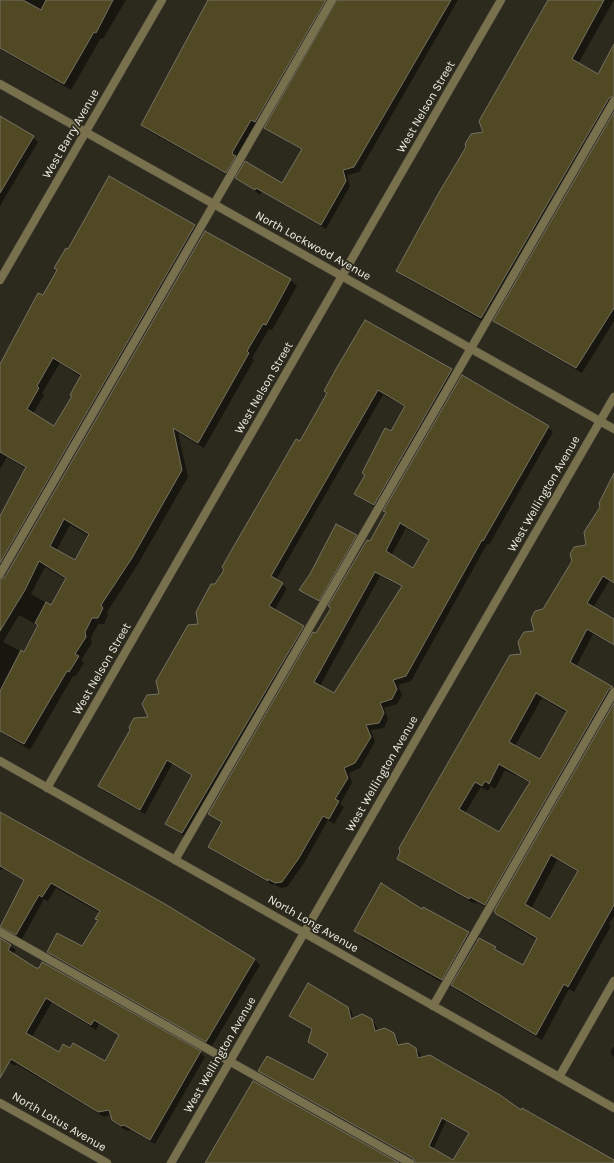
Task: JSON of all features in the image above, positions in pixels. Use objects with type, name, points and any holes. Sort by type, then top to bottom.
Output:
[{"type":"street","name":"West Barry Avenue","points":[[0,280],[162,0]]},
{"type":"street","points":[[0,574],[332,0]]},
{"type":"street","name":"West Nelson Street","points":[[47,788],[501,0]]},
{"type":"street","name":"North Lockwood Avenue","points":[[0,84],[614,429]]},
{"type":"street","points":[[175,860],[614,101]]},
{"type":"street","name":"West Wellington Avenue","points":[[171,1163],[614,397]]},
{"type":"street","points":[[433,1006],[614,692]]},
{"type":"street","name":"North Long Avenue","points":[[0,761],[614,1108]]},
{"type":"street","points":[[0,932],[410,1163]]},
{"type":"street","points":[[559,1077],[614,981]]},
{"type":"street","name":"North Lotus Avenue","points":[[0,1102],[107,1163]]},
{"type":"building","points":[[0,0],[23,0],[41,10],[46,0],[113,0],[96,33],[94,32],[64,84],[0,48]]},
{"type":"building","points":[[208,0],[326,0],[255,122],[251,120],[233,151],[232,154],[236,156],[226,173],[141,125]]},
{"type":"building","points":[[337,0],[451,0],[354,167],[343,170],[346,181],[321,225],[256,188],[255,190],[235,178],[245,161],[282,183],[302,149],[264,128]]},
{"type":"building","points":[[548,0],[604,0],[572,59],[598,74],[614,44],[614,96],[609,98],[481,318],[396,271],[466,147],[465,144],[471,134],[483,132],[479,121]]},
{"type":"building","points":[[614,112],[614,308],[576,368],[493,321]]},
{"type":"building","points":[[0,116],[34,136],[0,193]]},
{"type":"building","points":[[109,176],[195,225],[0,563],[0,516],[26,467],[0,452],[0,364],[38,293],[43,295],[57,270],[54,268],[66,248],[68,249]],"holes":[[[53,358],[81,375],[70,395],[72,396],[54,426],[27,409],[39,388],[37,386]]]},
{"type":"building","points":[[205,231],[291,279],[266,325],[263,324],[247,351],[249,353],[198,443],[173,428],[182,470],[132,558],[101,605],[103,608],[98,618],[92,618],[85,632],[86,637],[75,654],[79,656],[69,672],[67,671],[24,744],[0,731],[0,691],[21,650],[24,652],[38,625],[35,623],[46,602],[51,605],[66,578],[39,561],[25,590],[0,631],[0,579],[5,577]],"holes":[[[64,519],[89,534],[75,560],[50,546]]]},
{"type":"building","points":[[365,320],[452,369],[374,505],[354,494],[365,475],[362,473],[385,428],[391,431],[405,406],[378,390],[271,576],[283,583],[269,606],[304,626],[182,833],[165,824],[192,775],[167,760],[140,810],[98,786],[130,730],[129,727],[134,718],[148,717],[142,704],[147,695],[159,694],[156,681],[188,625],[198,624],[196,612],[211,584],[215,584],[224,570],[222,567],[296,439],[300,441],[327,393],[324,391]]},
{"type":"building","points":[[462,375],[549,426],[483,541],[482,540],[406,676],[393,680],[397,689],[392,699],[380,703],[384,713],[379,723],[366,725],[371,737],[355,763],[344,768],[348,778],[335,799],[339,801],[329,819],[323,816],[299,858],[282,882],[275,883],[268,879],[268,881],[208,847],[222,822],[208,814],[313,632],[316,633],[331,608],[328,606],[367,540],[370,541],[386,512],[383,511]],"holes":[[[400,523],[429,540],[413,568],[386,551]],[[375,572],[402,586],[334,693],[314,682]]]},
{"type":"building","points":[[614,473],[614,583],[603,576],[587,603],[614,619],[614,645],[587,629],[570,662],[613,687],[609,689],[485,905],[470,897],[469,899],[397,859],[400,852],[399,848],[510,655],[521,654],[518,642],[524,632],[534,631],[531,619],[535,611],[543,609],[572,561],[570,554],[574,547],[586,545],[584,532],[600,507],[599,503]],"holes":[[[536,693],[567,711],[540,759],[509,742]],[[499,764],[530,782],[499,832],[459,809],[475,782],[482,786],[485,781],[489,784]]]},
{"type":"building","points":[[336,524],[357,535],[319,601],[299,590],[310,574]]},
{"type":"building","points":[[614,703],[614,905],[568,987],[564,984],[536,1035],[451,985],[479,938],[496,947],[494,949],[523,965],[537,938],[496,914],[494,911]],"holes":[[[551,855],[578,871],[550,919],[525,904]]]},
{"type":"building","points":[[0,812],[165,904],[255,959],[206,1042],[47,952],[57,933],[82,946],[98,920],[95,919],[100,911],[51,883],[42,897],[39,895],[16,935],[0,927],[24,880],[0,866]]},
{"type":"building","points":[[381,883],[422,909],[423,907],[469,932],[442,980],[354,931]]},
{"type":"building","points":[[0,938],[11,945],[8,950],[36,968],[39,968],[42,962],[201,1051],[150,1140],[112,1120],[109,1110],[98,1112],[11,1059],[0,1078]],"holes":[[[46,998],[91,1025],[94,1020],[119,1035],[105,1061],[73,1043],[70,1048],[63,1044],[59,1052],[26,1033]]]},
{"type":"building","points":[[308,983],[348,1007],[351,1019],[362,1014],[372,1019],[375,1031],[385,1028],[394,1033],[398,1045],[408,1043],[416,1048],[418,1058],[430,1055],[500,1095],[521,1110],[522,1108],[614,1160],[614,1163],[415,1163],[413,1158],[258,1071],[267,1056],[313,1080],[328,1054],[308,1042],[312,1029],[289,1016]],"holes":[[[442,1118],[469,1133],[453,1160],[429,1146]]]},
{"type":"building","points":[[253,1081],[399,1163],[205,1163]]}]
